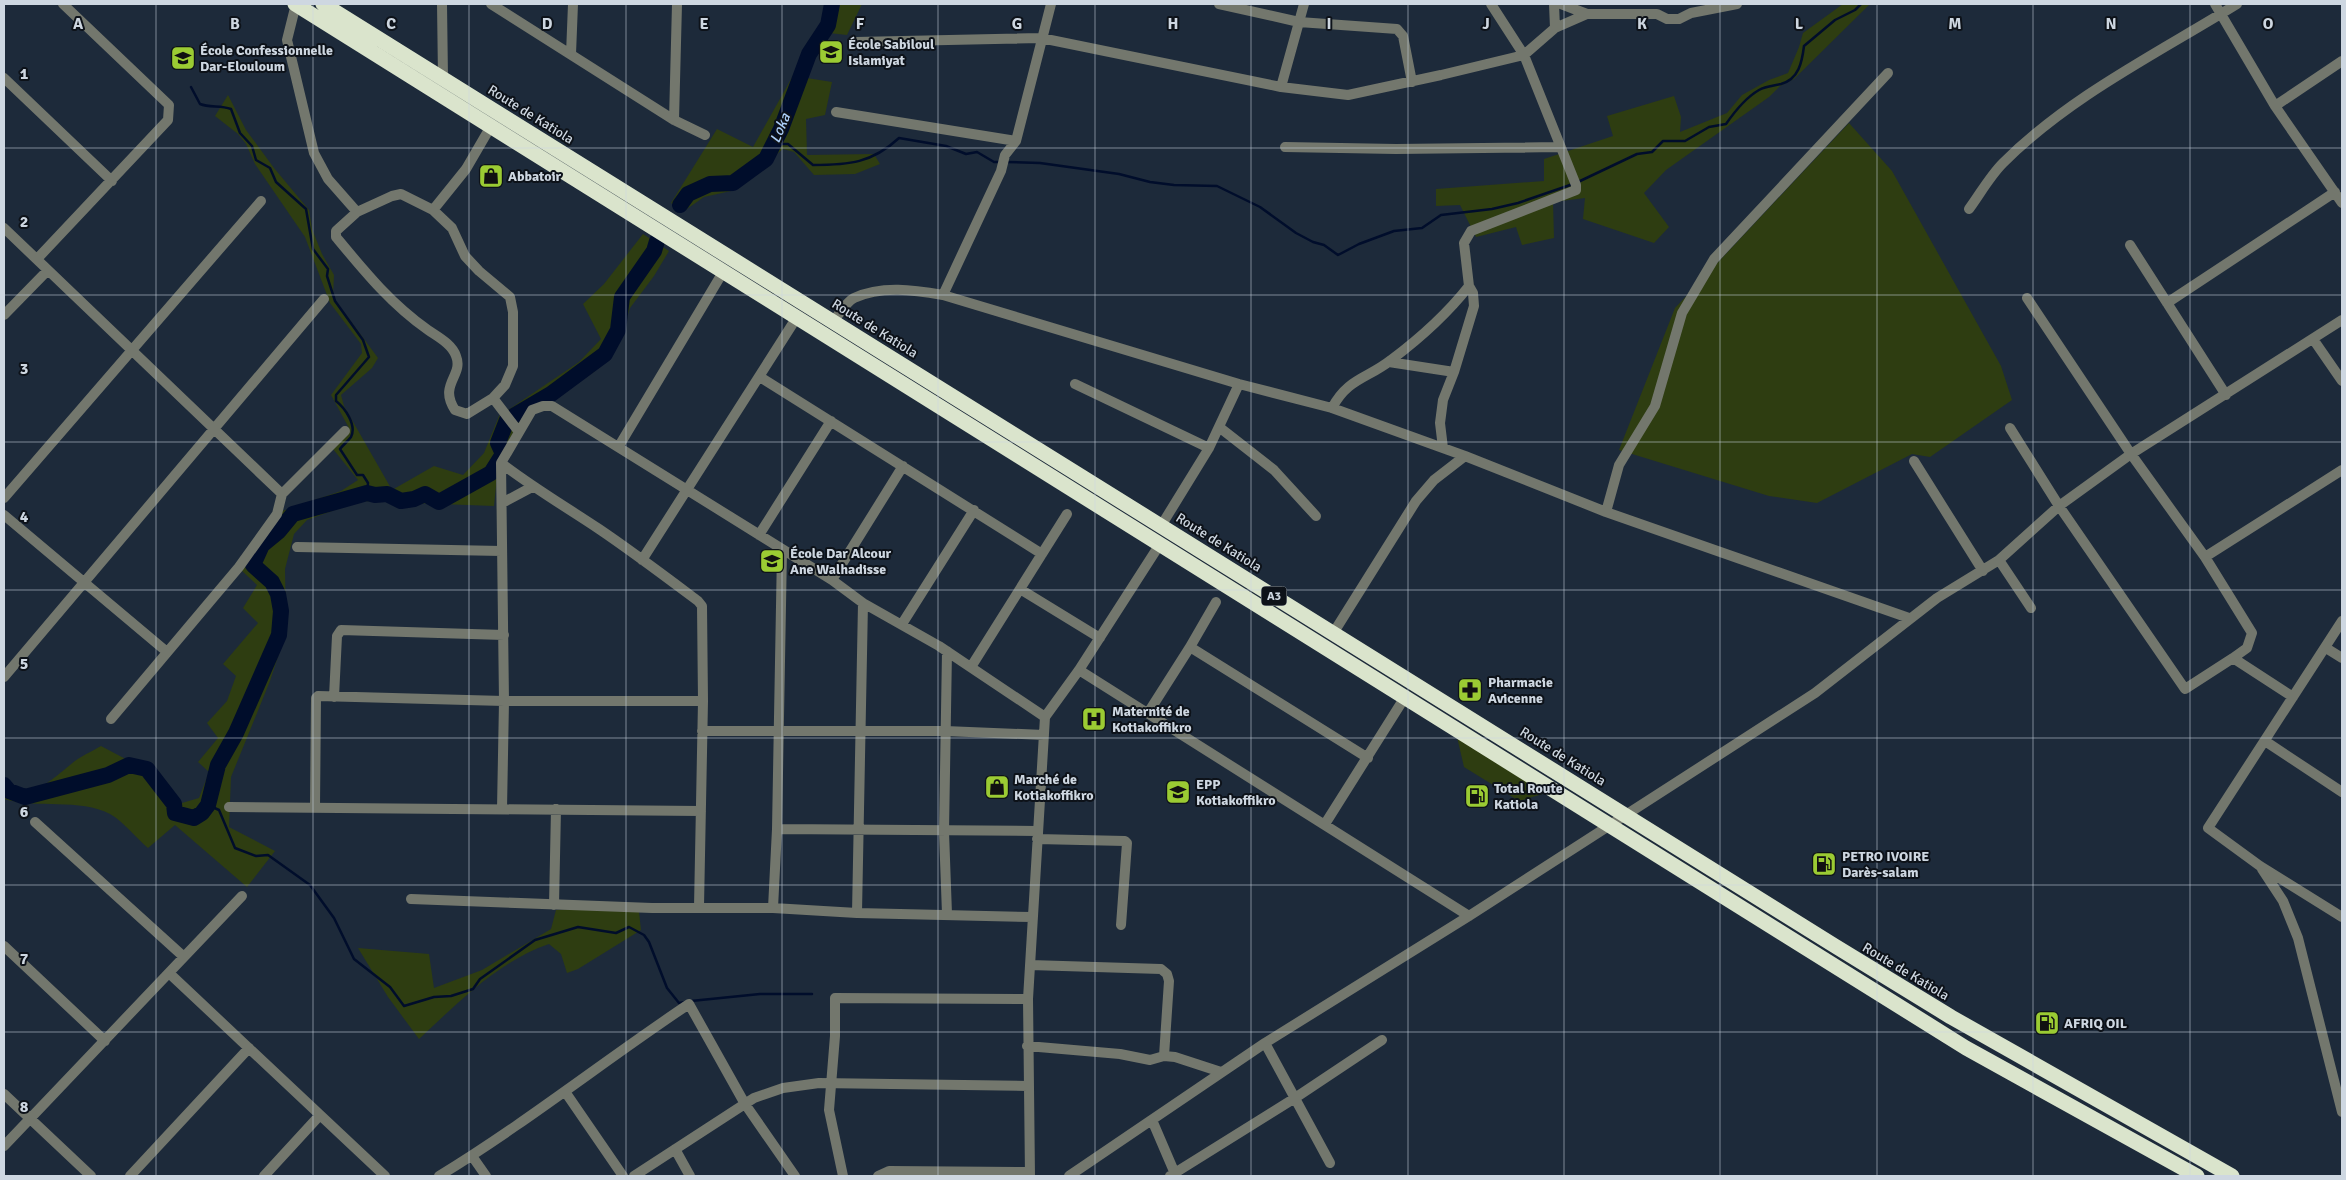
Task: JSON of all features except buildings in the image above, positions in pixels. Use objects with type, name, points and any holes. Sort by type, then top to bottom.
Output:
[{"type":"highway","name":"A3","points":[[295,4],[1966,1048],[2197,1176]]},
{"type":"highway","name":"Route de Katiola","points":[[322,4],[1951,1017],[2232,1176]]},
{"type":"street","points":[[37,259],[168,120],[169,105],[63,4]]},
{"type":"street","points":[[295,4],[287,40],[314,153],[328,179],[357,212]]},
{"type":"street","points":[[442,4],[443,78]]},
{"type":"street","points":[[491,4],[674,120],[705,135]]},
{"type":"street","points":[[571,54],[573,4]]},
{"type":"street","points":[[674,120],[677,4]]},
{"type":"street","points":[[943,295],[1001,171],[1005,155],[1016,142],[1051,4]]},
{"type":"street","points":[[1219,4],[1299,22],[1397,29],[1403,36],[1412,82]]},
{"type":"street","points":[[1281,87],[1304,4]]},
{"type":"street","points":[[1443,448],[1440,423],[1443,400],[1454,372],[1474,306],[1473,293],[1469,286],[1464,243],[1471,232],[1574,191],[1576,185],[1559,147],[1524,55],[1491,4]]},
{"type":"street","points":[[1554,4],[1555,28]]},
{"type":"street","points":[[1562,4],[1587,14]]},
{"type":"street","points":[[856,42],[1041,38],[1281,87],[1348,95],[1412,82],[1524,55],[1555,28],[1587,14],[1657,9],[1668,19],[1679,19],[1691,13],[1737,4]]},
{"type":"street","points":[[2215,4],[2275,106],[2342,203]]},
{"type":"street","points":[[1969,209],[2002,164],[2035,134],[2077,102],[2131,67],[2237,4]]},
{"type":"street","points":[[2275,106],[2342,61]]},
{"type":"street","points":[[1606,512],[1620,465],[1655,406],[1682,313],[1714,259],[1888,73]]},
{"type":"street","points":[[4,78],[112,181]]},
{"type":"street","points":[[836,112],[1016,142]]},
{"type":"street","points":[[433,210],[466,169],[491,126]]},
{"type":"street","points":[[1286,147],[1396,149],[1559,147]]},
{"type":"street","points":[[2167,303],[2335,192]]},
{"type":"street","points":[[401,194],[433,210],[452,228],[465,256],[479,272],[510,297],[513,312],[513,366],[505,385],[493,398],[467,414],[455,410],[449,402],[448,393],[458,366],[456,356],[450,346],[401,310],[336,237],[336,231],[357,212],[392,196],[401,194]]},
{"type":"street","points":[[4,498],[261,201]]},
{"type":"street","points":[[4,228],[282,494]]},
{"type":"street","points":[[2130,246],[2226,395]]},
{"type":"street","points":[[4,315],[48,270]]},
{"type":"street","points":[[619,446],[723,272]]},
{"type":"street","points":[[1332,408],[1340,394],[1350,385],[1389,362],[1445,312],[1469,286]]},
{"type":"street","points":[[833,321],[853,299],[879,291],[905,289],[943,295],[1239,384],[1332,408],[1465,456],[1606,512],[1909,618]]},
{"type":"street","points":[[2010,428],[2060,506],[2185,689],[2247,648],[2252,633],[2205,557],[2131,454],[2027,298]]},
{"type":"street","points":[[4,677],[324,299]]},
{"type":"street","points":[[642,560],[797,317]]},
{"type":"street","points":[[1069,1176],[1265,1043],[1469,916],[1815,693],[1909,618],[1937,598],[1999,560],[2060,506],[2131,454],[2342,320]]},
{"type":"street","points":[[2313,339],[2342,381]]},
{"type":"street","points":[[1389,362],[1454,372]]},
{"type":"street","points":[[760,377],[1042,554]]},
{"type":"street","points":[[1075,384],[1209,448]]},
{"type":"street","points":[[1161,526],[1209,448],[1239,384]]},
{"type":"street","points":[[493,398],[519,432]]},
{"type":"street","points":[[502,809],[504,635],[501,463],[532,410],[543,406],[552,406],[619,446],[832,580],[863,603],[947,651],[1045,717]]},
{"type":"street","points":[[760,535],[831,421]]},
{"type":"street","points":[[1219,427],[1274,470],[1316,516]]},
{"type":"street","points":[[111,719],[238,568],[277,514],[282,494],[345,431]]},
{"type":"street","points":[[1334,632],[1416,501],[1434,480],[1465,456]]},
{"type":"street","points":[[1914,461],[1983,571]]},
{"type":"street","points":[[501,463],[532,487],[600,530],[698,601],[702,606],[703,701],[699,907]]},
{"type":"street","points":[[832,580],[903,466]]},
{"type":"street","points":[[2205,557],[2342,470]]},
{"type":"street","points":[[502,503],[532,487]]},
{"type":"street","points":[[902,624],[974,510]]},
{"type":"street","points":[[971,667],[1067,514]]},
{"type":"street","points":[[4,515],[167,652]]},
{"type":"street","points":[[878,1176],[889,1171],[1030,1174],[1028,999],[1045,717],[1079,670],[1160,544]]},
{"type":"street","points":[[297,547],[502,551]]},
{"type":"street","points":[[773,908],[777,829],[782,550]]},
{"type":"street","points":[[1999,560],[2031,608]]},
{"type":"street","points":[[1020,589],[1100,638]]},
{"type":"street","points":[[1148,713],[1216,602]]},
{"type":"street","points":[[857,913],[863,603]]},
{"type":"street","points":[[2342,622],[2208,828],[2260,866],[2342,917]]},
{"type":"street","points":[[334,697],[337,636],[341,630],[504,635]]},
{"type":"street","points":[[1190,647],[1368,758]]},
{"type":"street","points":[[2326,648],[2342,658]]},
{"type":"street","points":[[947,651],[944,832],[947,914]]},
{"type":"street","points":[[2232,658],[2293,697]]},
{"type":"street","points":[[1079,670],[1469,916]]},
{"type":"street","points":[[315,807],[316,698],[318,696],[504,701],[703,701]]},
{"type":"street","points":[[1325,824],[1405,697]]},
{"type":"street","points":[[702,731],[945,731],[1044,735]]},
{"type":"street","points":[[2265,741],[2342,792]]},
{"type":"street","points":[[229,807],[701,811]]},
{"type":"street","points":[[554,905],[556,809]]},
{"type":"street","points":[[35,822],[184,957]]},
{"type":"street","points":[[777,829],[858,829],[1037,835],[1125,841],[1127,843],[1121,926]]},
{"type":"street","points":[[2260,866],[2283,901],[2298,938],[2342,1112]]},
{"type":"street","points":[[4,1146],[242,896]]},
{"type":"street","points":[[411,899],[652,908],[773,908],[857,913],[1032,917]]},
{"type":"street","points":[[4,946],[105,1041]]},
{"type":"street","points":[[1030,965],[1161,969],[1167,974],[1169,981],[1164,1056]]},
{"type":"street","points":[[169,973],[385,1176]]},
{"type":"street","points":[[843,1176],[829,1110],[835,1036],[835,998],[1028,999]]},
{"type":"street","points":[[440,1176],[566,1093],[639,1038],[689,1004],[745,1104],[795,1176]]},
{"type":"street","points":[[1152,1120],[1174,1175],[1382,1040]]},
{"type":"street","points":[[1265,1043],[1330,1163]]},
{"type":"street","points":[[1028,1046],[1120,1054],[1150,1060],[1164,1056],[1183,1059],[1221,1072]]},
{"type":"street","points":[[130,1176],[249,1048]]},
{"type":"street","points":[[634,1176],[745,1104],[763,1094],[783,1088],[831,1084],[1028,1086]]},
{"type":"street","points":[[566,1093],[623,1176]]},
{"type":"street","points":[[4,1094],[91,1176]]},
{"type":"street","points":[[264,1176],[320,1115]]},
{"type":"street","points":[[675,1149],[690,1176]]},
{"type":"street","points":[[472,1156],[486,1176]]},
{"type":"green space","points":[[833,4],[862,4],[847,35],[829,33],[814,56],[807,78],[832,82],[825,115],[806,119],[807,155],[874,154],[880,164],[855,174],[814,175],[794,152],[783,149],[731,191],[704,197],[684,211],[671,203],[717,129],[753,147]]},
{"type":"green space","points":[[1843,4],[1870,4],[1794,79],[1780,86],[1769,97],[1666,170],[1644,193],[1669,227],[1654,243],[1583,219],[1585,198],[1553,202],[1554,238],[1522,245],[1516,227],[1476,237],[1460,205],[1436,206],[1436,189],[1544,181],[1544,159],[1613,136],[1607,116],[1674,96],[1681,117],[1680,132],[1727,113],[1742,95],[1769,80],[1788,73],[1803,33]]},
{"type":"green space","points":[[228,95],[246,130],[274,168],[309,210],[312,229],[322,254],[334,275],[333,297],[378,358],[372,368],[341,395],[344,406],[392,490],[434,466],[463,475],[484,453],[499,416],[579,362],[601,339],[583,304],[604,284],[643,234],[669,251],[654,276],[630,308],[622,334],[594,372],[525,413],[499,457],[494,506],[360,501],[307,520],[294,534],[285,569],[286,632],[270,681],[231,777],[229,827],[275,851],[247,887],[175,825],[148,848],[115,817],[98,809],[85,806],[17,802],[4,799],[4,785],[25,789],[40,787],[77,760],[101,746],[152,773],[172,797],[182,803],[199,798],[209,772],[198,762],[218,738],[207,723],[227,701],[236,676],[223,664],[258,623],[243,608],[257,585],[240,569],[282,511],[341,491],[358,480],[333,449],[349,428],[331,395],[362,353],[361,344],[330,303],[305,237],[255,164],[246,144],[238,134],[215,116]]},
{"type":"green space","points":[[1849,123],[1892,171],[2001,366],[2012,400],[1930,457],[1912,454],[1817,503],[1769,496],[1619,450],[1675,308]]},
{"type":"green space","points":[[1457,737],[1546,793],[1519,801],[1464,767]]},
{"type":"green space","points":[[604,907],[639,912],[641,930],[578,969],[567,973],[561,954],[549,944],[530,952],[512,961],[480,984],[419,1039],[388,997],[358,948],[429,954],[434,988],[482,970],[551,929],[556,910]]},
{"type":"waterway","name":"Loka","points":[[680,205],[688,194],[710,184],[733,183],[766,159],[781,129],[809,54],[828,25],[832,4]]},
{"type":"waterway","points":[[1578,182],[1637,154],[1652,152],[1663,141],[1685,141],[1709,127],[1726,124],[1741,105],[1754,93],[1767,87],[1787,82],[1792,78],[1801,64],[1804,46],[1835,20],[1855,10],[1861,4]]},
{"type":"waterway","points":[[191,87],[200,104],[231,109],[240,133],[252,146],[256,160],[270,168],[276,182],[306,209],[313,249],[328,269],[327,276],[335,301],[363,340],[369,357],[336,395],[336,401],[346,412],[352,427],[351,437],[340,449],[357,475],[363,475],[368,483],[367,493]]},
{"type":"waterway","points":[[773,144],[788,144],[813,165],[849,163],[869,158],[899,138],[946,146],[966,154],[977,152],[994,162],[1000,162]]},
{"type":"waterway","points":[[1006,162],[1040,163],[1119,174],[1150,182],[1174,185],[1217,186],[1260,207],[1296,233],[1313,242],[1324,245],[1338,255],[1359,244],[1394,231],[1422,228],[1441,215],[1492,209],[1518,203],[1573,184]]},
{"type":"waterway","points":[[4,785],[9,791],[25,797],[108,775],[129,765],[147,769],[174,804],[175,813],[194,818],[202,813],[208,805],[218,765],[236,733],[279,635],[281,611],[278,594],[272,582],[253,565],[262,545],[279,531],[293,514],[367,493],[375,495],[387,494],[401,501],[414,499],[425,494],[439,502],[491,473],[503,454],[498,443],[507,420],[551,394],[605,354],[618,330],[622,297],[654,251],[657,241]]},
{"type":"waterway","points":[[208,805],[219,810],[235,848],[256,856],[268,855],[310,885],[334,918],[354,959],[390,987],[404,1006],[434,997],[451,996],[473,989],[480,979],[535,940],[578,927],[616,933],[629,927],[644,935],[649,942],[667,988],[679,1003],[686,1002]]},
{"type":"waterway","points":[[691,1001],[760,994],[812,994]]},
{"type":"place","name":"École Sabiloul Islamiyat","points":[[831,52]]},
{"type":"place","name":"École Confessionnelle Dar-Elouloum","points":[[183,58]]},
{"type":"place","name":"Abbatoir","points":[[491,176]]},
{"type":"place","name":"École Dar Alcour Ane Walhadisse","points":[[772,561]]},
{"type":"place","name":"Pharmacie Avicenne","points":[[1470,690]]},
{"type":"place","name":"Maternité de Kotiakoffikro","points":[[1094,719]]},
{"type":"place","name":"Marché de Kotiakoffikro","points":[[997,787]]},
{"type":"place","name":"EPP Kotiakoffikro","points":[[1178,792]]},
{"type":"place","name":"Total Route Katiola","points":[[1477,796]]},
{"type":"place","name":"PETRO IVOIRE Darès-salam","points":[[1824,864]]},
{"type":"place","name":"AFRIQ OIL","points":[[2047,1023]]}]
